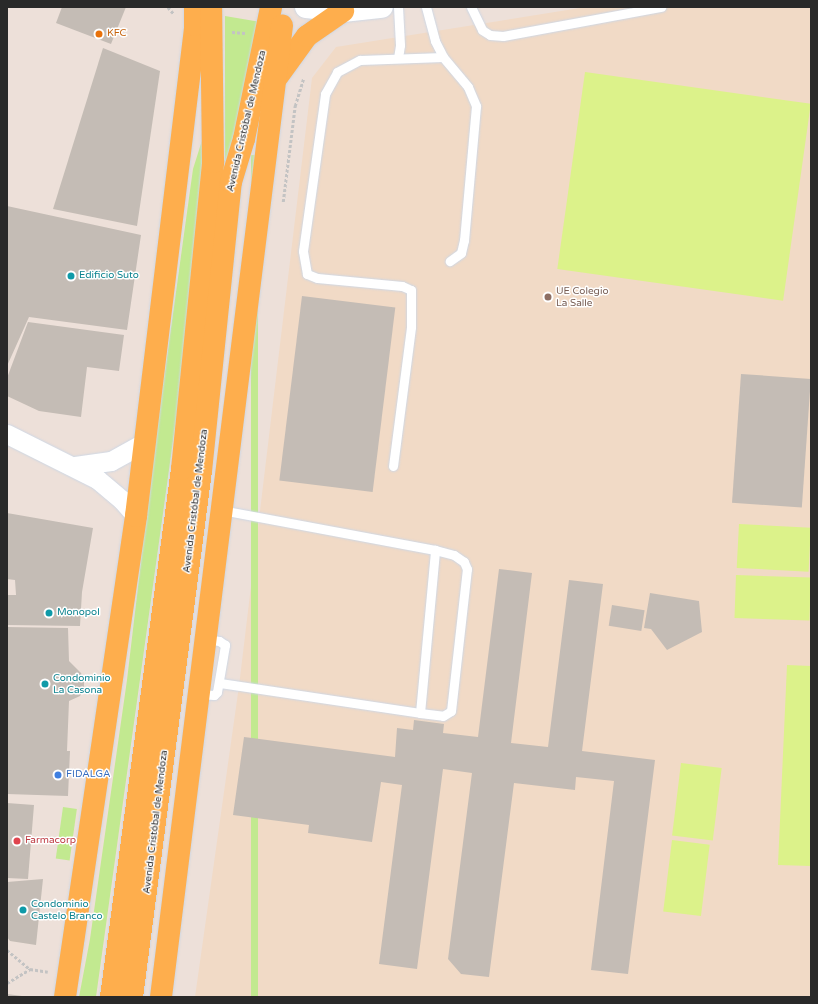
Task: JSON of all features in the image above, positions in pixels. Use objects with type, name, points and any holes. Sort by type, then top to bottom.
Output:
[{"type":"main road","points":[[65,997],[70,976],[136,516],[195,25],[195,7]]},
{"type":"main road","name":"Avenida Cristóbal de Mendoza","points":[[112,997],[182,469],[207,225],[213,162],[211,7]]},
{"type":"main road","name":"Avenida Cristóbal de Mendoza","points":[[132,997],[200,471],[232,182],[244,139],[271,7]]},
{"type":"main road","name":"Avenida Cristóbal de Mendoza","points":[[161,997],[285,7]]},
{"type":"main road","points":[[306,7],[342,9],[382,7]]},
{"type":"main road","points":[[276,78],[307,36],[342,9]]},
{"type":"street","points":[[7,434],[75,466],[108,487],[136,516]]},
{"type":"street","points":[[75,466],[111,461],[144,443]]},
{"type":"lane","points":[[398,7],[400,45],[398,58]]},
{"type":"lane","points":[[426,7],[435,41],[443,57],[468,87],[476,106],[464,240],[461,252],[450,261]]},
{"type":"lane","points":[[471,7],[482,30],[490,35],[503,36],[661,7]]},
{"type":"lane","points":[[393,466],[410,328],[411,290],[402,286],[317,278],[307,274],[304,266],[303,250],[325,94],[342,68],[360,60],[443,57]]},
{"type":"lane","points":[[220,683],[420,714],[443,716],[451,711],[467,569],[464,562],[454,555],[435,550],[222,510]]},
{"type":"lane","points":[[420,714],[435,550]]},
{"type":"lane","points":[[199,694],[214,695],[220,683],[225,645],[219,641],[206,639]]},
{"type":"path","points":[[282,206],[295,106],[305,77]]},
{"type":"path","points":[[7,950],[30,969],[70,976]]},
{"type":"path","points":[[7,983],[30,969]]},
{"type":"shaded area","name":"UE Colegio La Salle","points":[[586,7],[811,7],[811,997],[195,997],[239,686],[312,78],[336,47]]},
{"type":"green space","points":[[225,16],[261,22],[225,182]]},
{"type":"green space","points":[[585,72],[811,104],[783,301],[557,269]]},
{"type":"green space","points":[[205,131],[197,268],[96,997],[79,997],[90,939],[127,680],[154,451],[193,169]]},
{"type":"green space","points":[[251,155],[258,155],[258,997],[251,997]]},
{"type":"green space","points":[[739,524],[811,528],[809,572],[737,568]]},
{"type":"green space","points":[[736,575],[811,578],[809,621],[734,618]]},
{"type":"green space","points":[[787,665],[811,666],[811,866],[778,865]]},
{"type":"green space","points":[[681,763],[722,768],[713,840],[672,835]]},
{"type":"green space","points":[[63,807],[77,809],[70,860],[56,858]]},
{"type":"green space","points":[[672,840],[710,845],[701,916],[663,911]]},
{"type":"building","name":"KFC","points":[[62,7],[126,7],[111,44],[56,23]]},
{"type":"building","points":[[103,48],[160,71],[137,226],[53,209]]},
{"type":"building","name":"Edificio Suto","points":[[7,206],[141,235],[127,330],[29,317],[7,366]]},
{"type":"building","points":[[302,296],[395,307],[373,492],[279,481]]},
{"type":"building","points":[[28,322],[124,335],[119,371],[87,367],[81,417],[39,411],[7,396],[7,378]]},
{"type":"building","points":[[741,374],[811,379],[802,508],[732,503]]},
{"type":"building","points":[[7,513],[93,528],[82,592],[80,626],[7,625],[7,595],[16,595],[15,580],[7,579]]},
{"type":"building","points":[[499,569],[532,573],[511,743],[548,747],[569,580],[603,584],[582,751],[655,760],[628,974],[591,970],[614,781],[576,777],[575,790],[514,783],[489,977],[461,974],[448,959],[472,773],[443,769],[417,969],[379,964],[402,785],[381,782],[372,842],[308,833],[309,825],[233,815],[244,737],[395,757],[397,728],[413,730],[414,720],[444,724],[443,733],[478,737]]},
{"type":"building","points":[[650,593],[699,601],[702,632],[667,650],[651,629],[644,628]]},
{"type":"building","points":[[612,605],[645,610],[641,631],[609,626]]},
{"type":"building","name":"Condominio La Casona","points":[[7,627],[68,628],[69,661],[81,673],[84,680],[84,689],[80,696],[69,701],[67,751],[70,751],[68,796],[7,794]]},
{"type":"building","points":[[7,803],[34,805],[28,879],[7,878]]},
{"type":"building","name":"Condominio Castelo Branco","points":[[43,879],[36,945],[10,941],[7,937],[7,882]]},
{"type":"building","points":[[7,994],[22,996],[22,997],[7,997]]},
{"type":"place","name":"KFC","points":[[99,34]]},
{"type":"place","name":"Edificio Suto","points":[[71,276]]},
{"type":"place","name":"UE Colegio La Salle","points":[[548,297]]},
{"type":"place","name":"Monopol","points":[[49,613]]},
{"type":"place","name":"Condominio La Casona","points":[[45,684]]},
{"type":"place","name":"FIDALGA","points":[[58,775]]},
{"type":"place","name":"Farmacorp","points":[[17,841]]},
{"type":"place","name":"Condominio Castelo Branco","points":[[23,910]]}]
